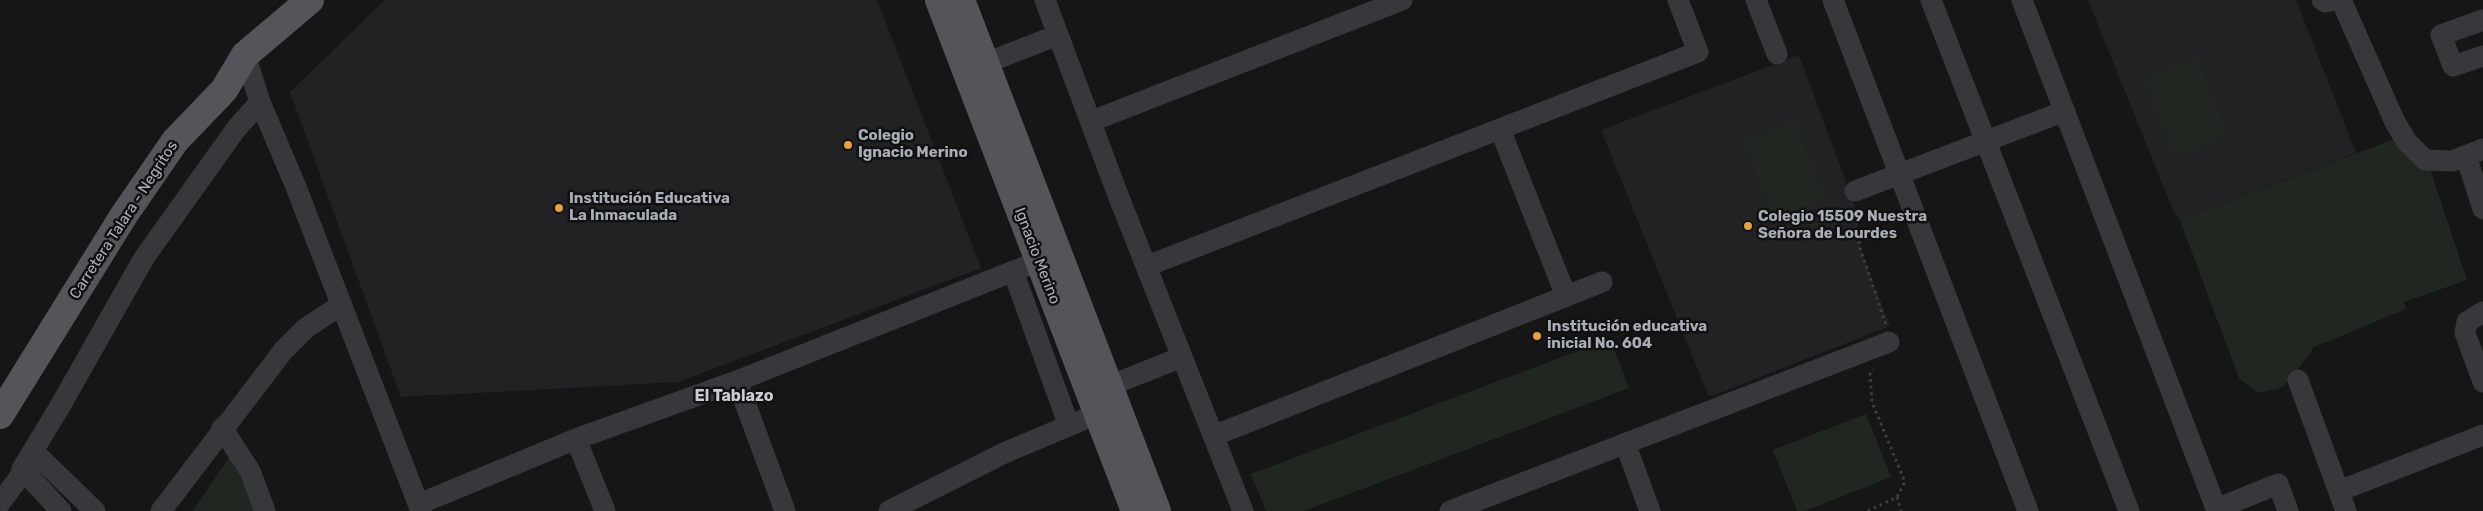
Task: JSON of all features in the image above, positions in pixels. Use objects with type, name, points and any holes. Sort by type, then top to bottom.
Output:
[{"type":"main road","name":"Carretera Talara - Negritos","points":[[0,416],[146,182],[176,141],[224,90],[245,55],[310,0]]},
{"type":"main road","name":"Ignacio Merino","points":[[939,0],[1048,257]]},
{"type":"main road","points":[[961,0],[986,63],[1048,257],[1107,402],[1157,511]]},
{"type":"main road","points":[[1107,402],[1135,511]]},
{"type":"street","points":[[1045,0],[1243,511]]},
{"type":"street","points":[[1092,121],[1402,0]]},
{"type":"street","points":[[1147,266],[1698,52],[1678,0]]},
{"type":"street","points":[[1756,0],[1777,54]]},
{"type":"street","points":[[1833,0],[2028,511]]},
{"type":"street","points":[[1932,0],[2129,511]]},
{"type":"street","points":[[2022,0],[2217,510],[2278,484],[2288,511]]},
{"type":"street","points":[[2322,0],[2325,2],[2335,0]]},
{"type":"street","points":[[2341,0],[2395,122],[2407,142],[2425,160],[2452,161],[2475,153],[2483,209]]},
{"type":"street","points":[[2483,20],[2441,35],[2453,66],[2483,56]]},
{"type":"street","points":[[986,63],[1058,35]]},
{"type":"street","points":[[245,55],[260,102],[342,305],[420,508],[576,439],[737,381],[1048,257]]},
{"type":"street","points":[[0,503],[21,475],[22,469],[144,258],[231,136],[260,102]]},
{"type":"street","points":[[1855,190],[2065,111]]},
{"type":"street","points":[[1500,129],[1566,296]]},
{"type":"street","points":[[1013,271],[1069,426]]},
{"type":"street","points":[[1213,436],[1602,282]]},
{"type":"street","points":[[161,511],[222,428],[283,352],[306,328],[342,305]]},
{"type":"street","points":[[2483,312],[2468,322],[2465,333],[2483,382]]},
{"type":"street","points":[[1450,511],[1889,342]]},
{"type":"street","points":[[888,511],[996,457],[1069,426],[1182,357]]},
{"type":"street","points":[[2298,380],[2346,511]]},
{"type":"street","points":[[737,381],[785,511]]},
{"type":"street","points":[[222,428],[250,471],[265,511]]},
{"type":"street","points":[[2339,491],[2483,435]]},
{"type":"street","points":[[576,439],[605,511]]},
{"type":"street","points":[[1625,443],[1650,511]]},
{"type":"street","points":[[33,451],[95,511]]},
{"type":"street","points":[[22,469],[60,511]]},
{"type":"path","points":[[1897,496],[1901,511]]},
{"type":"shaded area","name":"Institución Educativa La Inmaculada","points":[[385,0],[877,0],[981,268],[678,382],[401,397],[290,92]]},
{"type":"shaded area","points":[[2088,0],[2296,0],[2356,153],[2180,220],[2173,210]]},
{"type":"shaded area","name":"Colegio 15509 Nuestra Señora de Lourdes","points":[[1799,55],[1854,204],[1860,248],[1890,326],[1709,397],[1601,130]]},
{"type":"shaded area","points":[[2196,58],[2227,136],[2175,157],[2144,79]]},
{"type":"shaded area","points":[[1795,121],[1825,198],[1775,218],[1745,141]]},
{"type":"shaded area","points":[[2408,134],[2423,148],[2467,280],[2404,302],[2406,309],[2314,347],[2290,380],[2280,388],[2258,393],[2239,378],[2180,220]]},
{"type":"shaded area","points":[[1610,339],[1629,388],[1304,511],[1266,511],[1251,474]]},
{"type":"shaded area","points":[[1866,414],[1891,477],[1805,511],[1797,511],[1773,450]]},
{"type":"shaded area","points":[[234,450],[268,511],[193,511]]},
{"type":"place","name":"Colegio Ignacio Merino","points":[[848,145]]},
{"type":"place","name":"Institución Educativa La Inmaculada","points":[[559,208]]},
{"type":"place","name":"Colegio 15509 Nuestra Señora de Lourdes","points":[[1748,226]]},
{"type":"place","name":"Institución educativa inicial No. 604","points":[[1537,336]]},
{"type":"district","name":"El Tablazo","points":[[734,396]]}]
